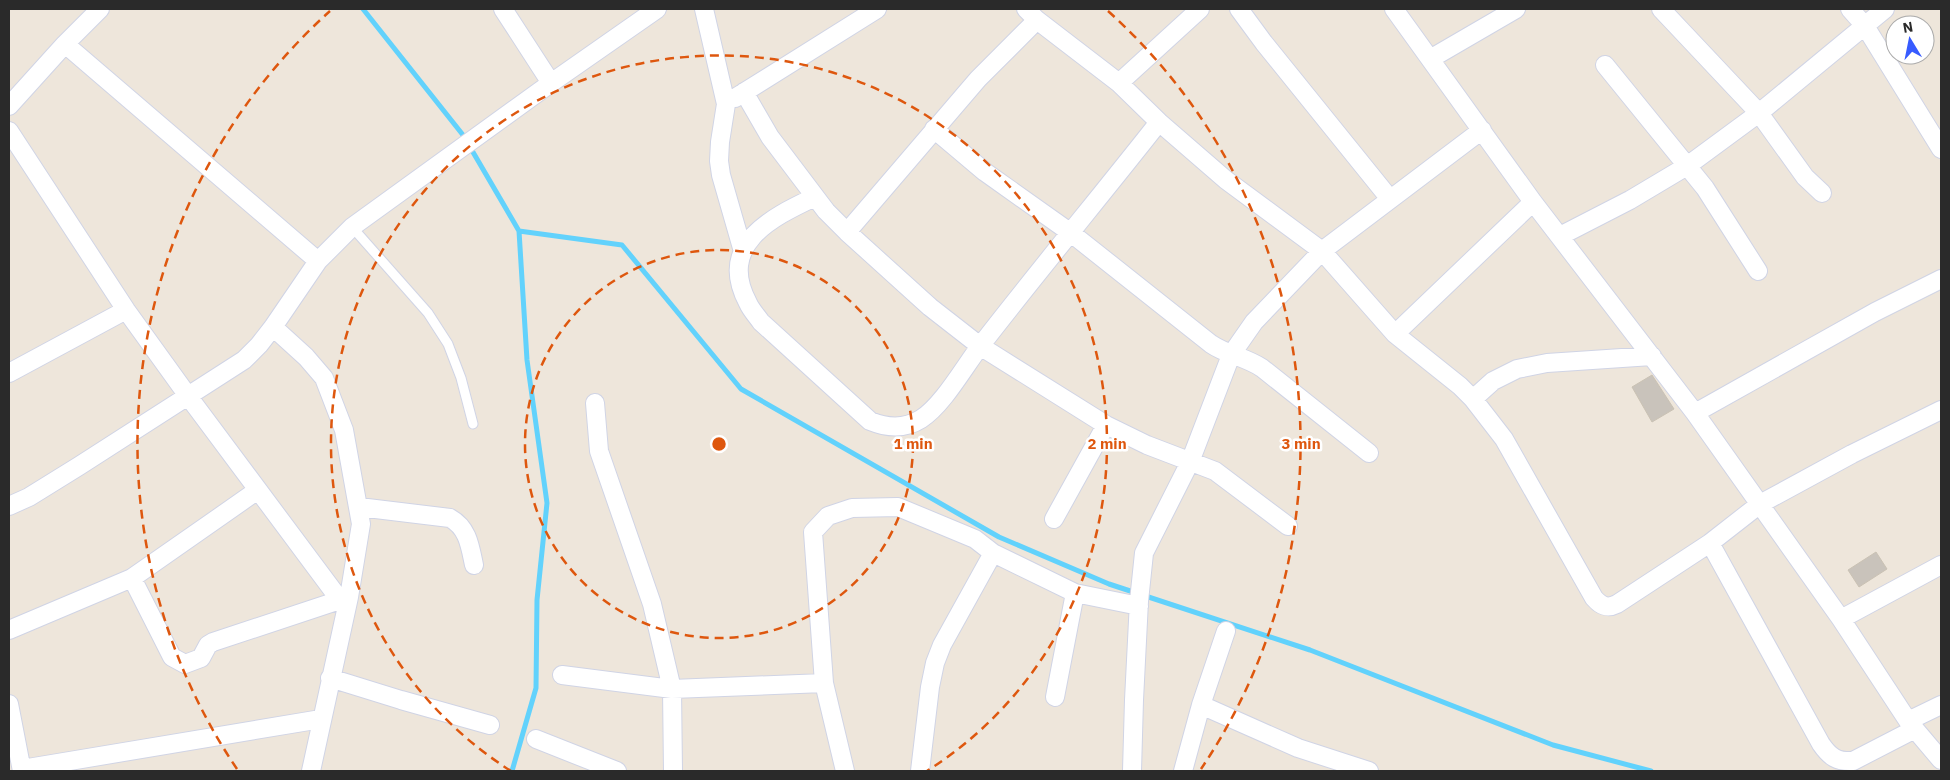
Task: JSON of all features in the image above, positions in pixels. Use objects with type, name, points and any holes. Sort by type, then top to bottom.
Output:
[{"type":"street","points":[[9,106],[65,44],[100,9]]},
{"type":"street","points":[[503,9],[551,83]]},
{"type":"street","points":[[9,506],[79,466],[244,360],[273,327],[318,261],[352,226],[657,9]]},
{"type":"street","points":[[704,9],[726,104],[719,161],[720,175],[742,248],[740,276],[748,304],[761,322],[870,421],[883,426],[899,427],[922,418],[938,403],[980,346],[1159,122]]},
{"type":"street","points":[[726,104],[878,9]]},
{"type":"street","points":[[1119,83],[1200,9]]},
{"type":"street","points":[[1239,9],[1264,43],[1390,199]]},
{"type":"street","points":[[1394,9],[1534,202],[1695,412],[1841,618],[1912,725],[1941,760]]},
{"type":"street","points":[[1430,59],[1516,9]]},
{"type":"street","points":[[1661,9],[1759,113],[1805,177],[1822,193]]},
{"type":"street","points":[[1850,9],[1865,26],[1941,149]]},
{"type":"street","points":[[1560,236],[1630,200],[1687,166],[1759,113],[1885,9]]},
{"type":"street","points":[[846,232],[914,155],[1032,14],[1119,83],[1159,122],[1226,180],[1322,251],[1395,334],[1460,386],[1473,399],[1504,439],[1594,598],[1602,606],[1609,607],[1617,604],[1710,542],[1760,504],[1852,454],[1941,410]]},
{"type":"street","points":[[65,44],[318,261]]},
{"type":"street","points":[[1605,65],[1705,188],[1758,271]]},
{"type":"street","points":[[744,92],[770,137],[815,197],[846,232],[930,307],[980,346],[1106,425],[1147,445],[1214,471],[1288,526]]},
{"type":"street","points":[[934,129],[985,172],[1071,233],[1211,344],[1262,368],[1369,453]]},
{"type":"street","points":[[1132,771],[1139,604],[1146,548],[1190,462],[1231,355],[1254,322],[1322,251],[1482,130]]},
{"type":"street","points":[[9,132],[126,310],[258,490],[345,599]]},
{"type":"street","points":[[742,248],[767,221],[815,197]]},
{"type":"street","points":[[1395,334],[1534,202]]},
{"type":"street","points":[[1695,412],[1875,312],[1941,279]]},
{"type":"street","points":[[9,373],[126,310]]},
{"type":"street","points":[[273,327],[306,357],[324,378],[344,430],[362,524],[311,771]]},
{"type":"street","points":[[1473,399],[1493,381],[1517,369],[1547,363],[1652,356]]},
{"type":"street","points":[[595,403],[599,450],[652,604],[672,689],[673,771]]},
{"type":"street","points":[[1054,519],[1106,425]]},
{"type":"street","points":[[9,630],[132,578],[258,490]]},
{"type":"street","points":[[845,771],[824,684],[814,532],[828,516],[852,508],[898,506],[975,539],[993,553],[1075,593],[1139,604]]},
{"type":"street","points":[[359,507],[450,518],[459,523],[466,534],[474,565]]},
{"type":"street","points":[[1710,542],[1821,744],[1830,756],[1841,761],[1853,761],[1941,705]]},
{"type":"street","points":[[920,771],[930,687],[942,645],[993,553]]},
{"type":"street","points":[[1841,618],[1941,565]]},
{"type":"street","points":[[132,578],[172,657],[185,664],[201,658],[208,646],[213,642],[345,599]]},
{"type":"street","points":[[1055,697],[1075,593]]},
{"type":"street","points":[[1183,771],[1201,705],[1226,631]]},
{"type":"street","points":[[562,675],[672,689],[824,684]]},
{"type":"street","points":[[330,678],[490,725]]},
{"type":"street","points":[[9,704],[22,770],[321,719]]},
{"type":"street","points":[[1201,705],[1298,748],[1369,771]]},
{"type":"street","points":[[536,740],[617,771]]},
{"type":"lane","points":[[352,226],[428,313],[448,344],[461,378],[474,424]]},
{"type":"building","points":[[1652,375],[1674,409],[1652,422],[1632,387]]},
{"type":"building","points":[[1876,552],[1887,569],[1859,587],[1848,570]]},
{"type":"waterway","points":[[363,9],[463,135],[519,231],[622,245],[741,389],[999,537],[1109,584],[1310,650],[1553,745],[1651,771]]},
{"type":"waterway","points":[[512,771],[536,688],[537,600],[547,503],[527,360],[519,231]]}]
